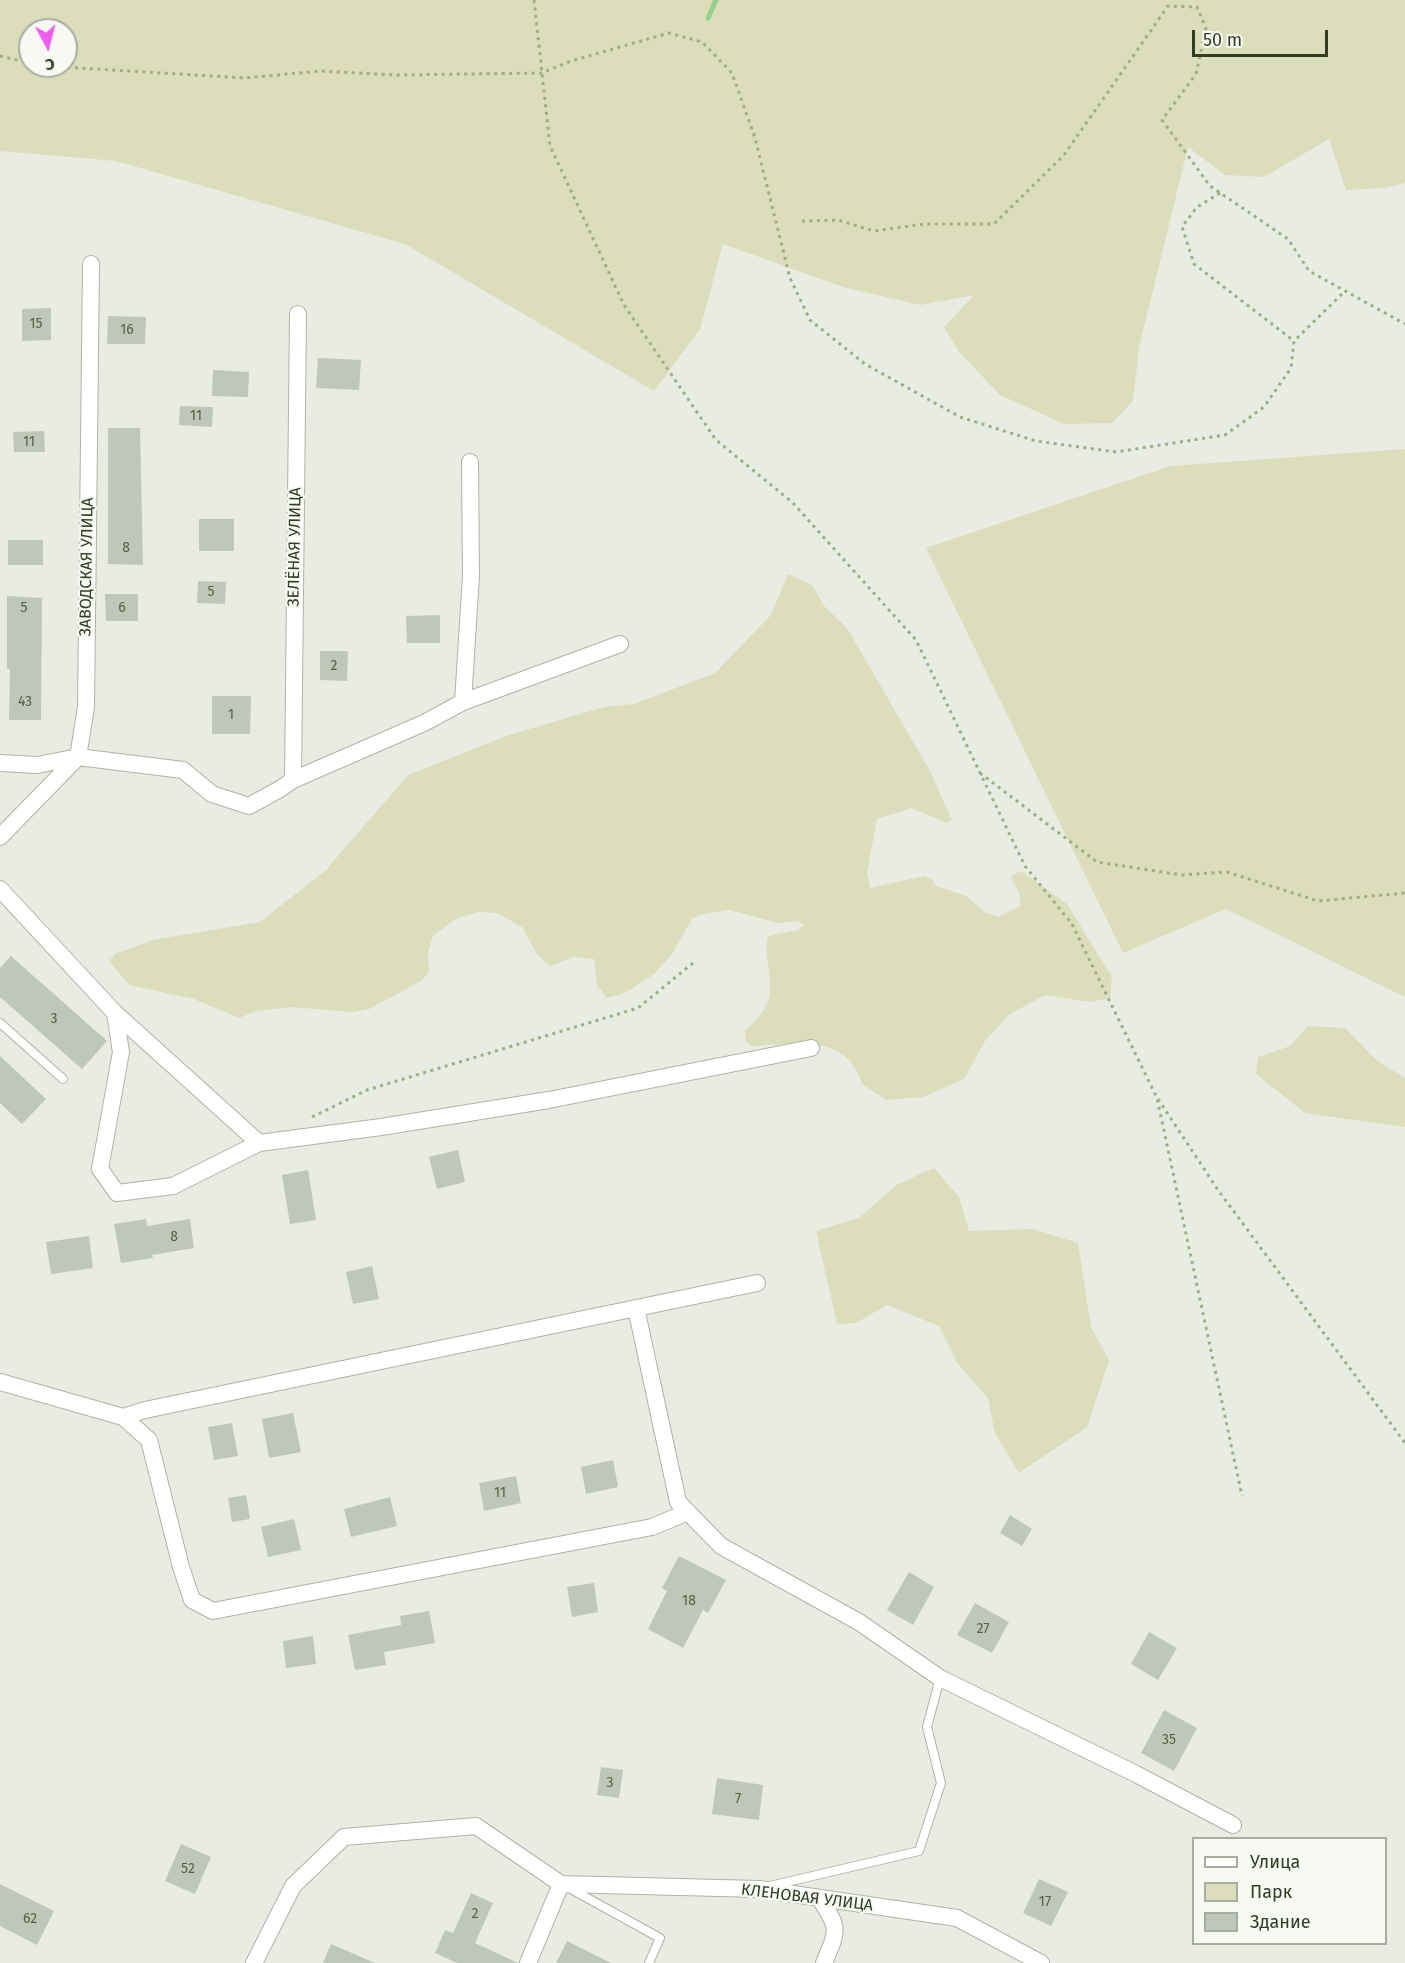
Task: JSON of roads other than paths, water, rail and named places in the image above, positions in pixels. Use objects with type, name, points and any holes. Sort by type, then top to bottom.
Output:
[{"type":"street","name":"ЗАВОДСКАЯ УЛИЦА","points":[[78,757],[86,707],[91,264]]},
{"type":"street","name":"ЗЕЛЁНАЯ УЛИЦА","points":[[293,780],[298,314]]},
{"type":"street","points":[[463,702],[471,576],[470,462]]},
{"type":"street","points":[[0,763],[37,765],[78,757],[183,770],[212,794],[249,806],[293,780],[424,723],[463,702],[620,644]]},
{"type":"street","points":[[0,837],[78,757]]},
{"type":"street","points":[[0,889],[115,1013],[259,1143]]},
{"type":"street","points":[[115,1013],[121,1052],[100,1169],[117,1193],[174,1186],[259,1143],[381,1127],[549,1100],[811,1048]]},
{"type":"street","points":[[123,1417],[145,1410],[757,1283]]},
{"type":"street","points":[[636,1308],[678,1502],[721,1546],[859,1622],[940,1678],[1136,1774],[1233,1825]]},
{"type":"street","points":[[0,1382],[123,1417],[149,1440],[181,1567],[192,1600],[213,1611],[652,1527],[688,1512]]},
{"type":"street","points":[[254,1963],[293,1886],[344,1837],[476,1826],[561,1884],[528,1963]]},
{"type":"street","name":"КЛЕНОВАЯ УЛИЦА","points":[[561,1884],[759,1889],[957,1918],[1041,1963]]},
{"type":"street","points":[[819,1898],[834,1919],[836,1936],[824,1963]]},
{"type":"lane","points":[[0,1023],[63,1079]]},
{"type":"lane","points":[[759,1889],[919,1851],[941,1783],[927,1727],[940,1678]]},
{"type":"lane","points":[[561,1884],[660,1938],[649,1963]]},
{"type":"waterway","points":[[708,18],[716,0]]}]
